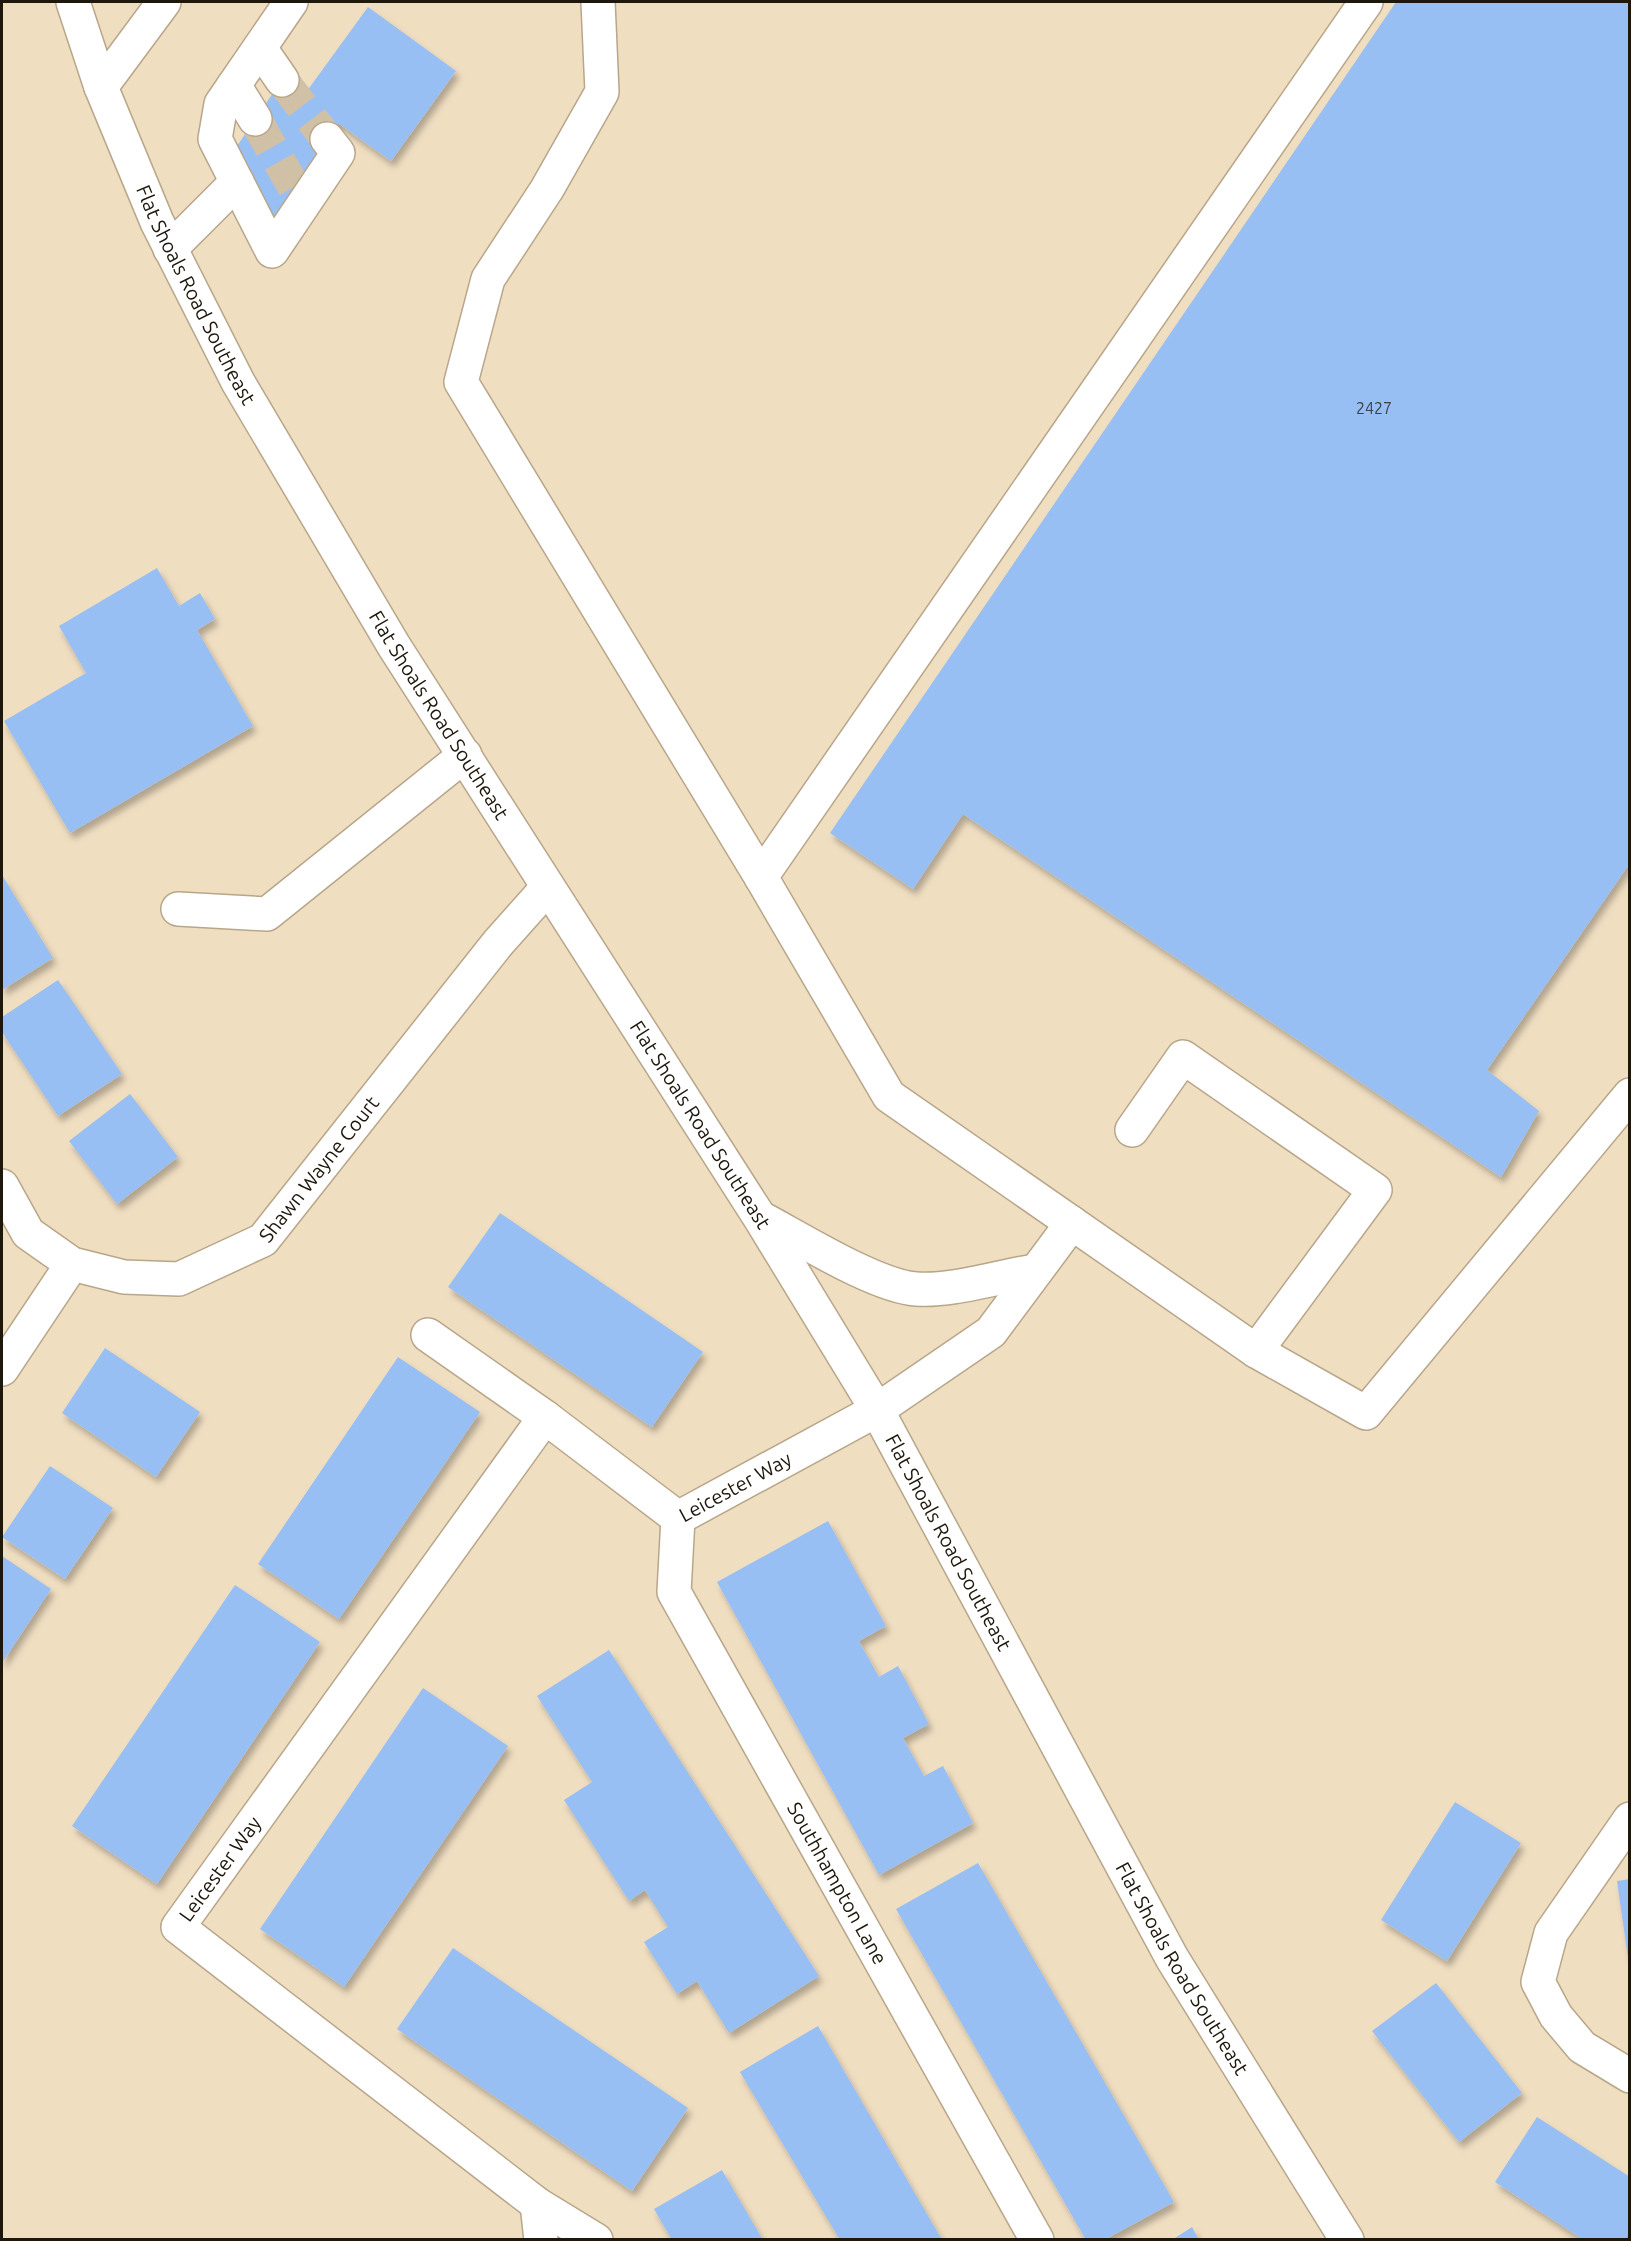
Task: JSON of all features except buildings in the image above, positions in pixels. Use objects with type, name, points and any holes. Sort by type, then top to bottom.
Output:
[{"type":"street","name":"Flat Shoals Road Southeast","points":[[73,2],[101,87],[170,249],[238,382],[394,646],[760,1218],[877,1410],[1172,1958],[1347,2240]]},
{"type":"street","points":[[101,87],[164,2]]},
{"type":"street","points":[[291,2],[221,104],[215,139],[272,251],[299,196],[338,153],[327,139]]},
{"type":"street","points":[[598,2],[602,92],[547,189],[488,279],[461,382],[761,877],[889,1095],[1256,1352],[1366,1413],[1629,1095]]},
{"type":"street","points":[[761,877],[1366,2]]},
{"type":"street","points":[[260,48],[282,80]]},
{"type":"street","points":[[234,85],[255,119]]},
{"type":"street","points":[[170,249],[237,182]]},
{"type":"street","points":[[178,909],[267,914],[465,755]]},
{"type":"street","name":"Shawn Wayne Court","points":[[2,1186],[28,1233],[72,1264],[124,1277],[179,1279],[263,1240],[498,944],[548,888]]},
{"type":"street","points":[[1132,1130],[1183,1058],[1375,1191],[1256,1352]]},
{"type":"street","points":[[760,1218],[879,1279],[916,1289],[969,1284],[1035,1271]]},
{"type":"street","name":"Leicester Way","points":[[428,1335],[545,1417],[678,1518],[877,1410],[991,1332],[1072,1223]]},
{"type":"street","points":[[2,1369],[72,1264]]},
{"type":"street","name":"Leicester Way","points":[[545,1417],[178,1927],[537,2204],[596,2240]]},
{"type":"street","name":"Southhampton Lane","points":[[678,1518],[674,1592],[1037,2240]]},
{"type":"street","points":[[1629,1819],[1551,1933],[1538,1982],[1556,2016],[1582,2047],[1629,2076]]},
{"type":"street","points":[[537,2204],[541,2240]]},
{"type":"tunnel","points":[[282,80],[327,139]]},
{"type":"tunnel","points":[[255,119],[294,187]]}]
